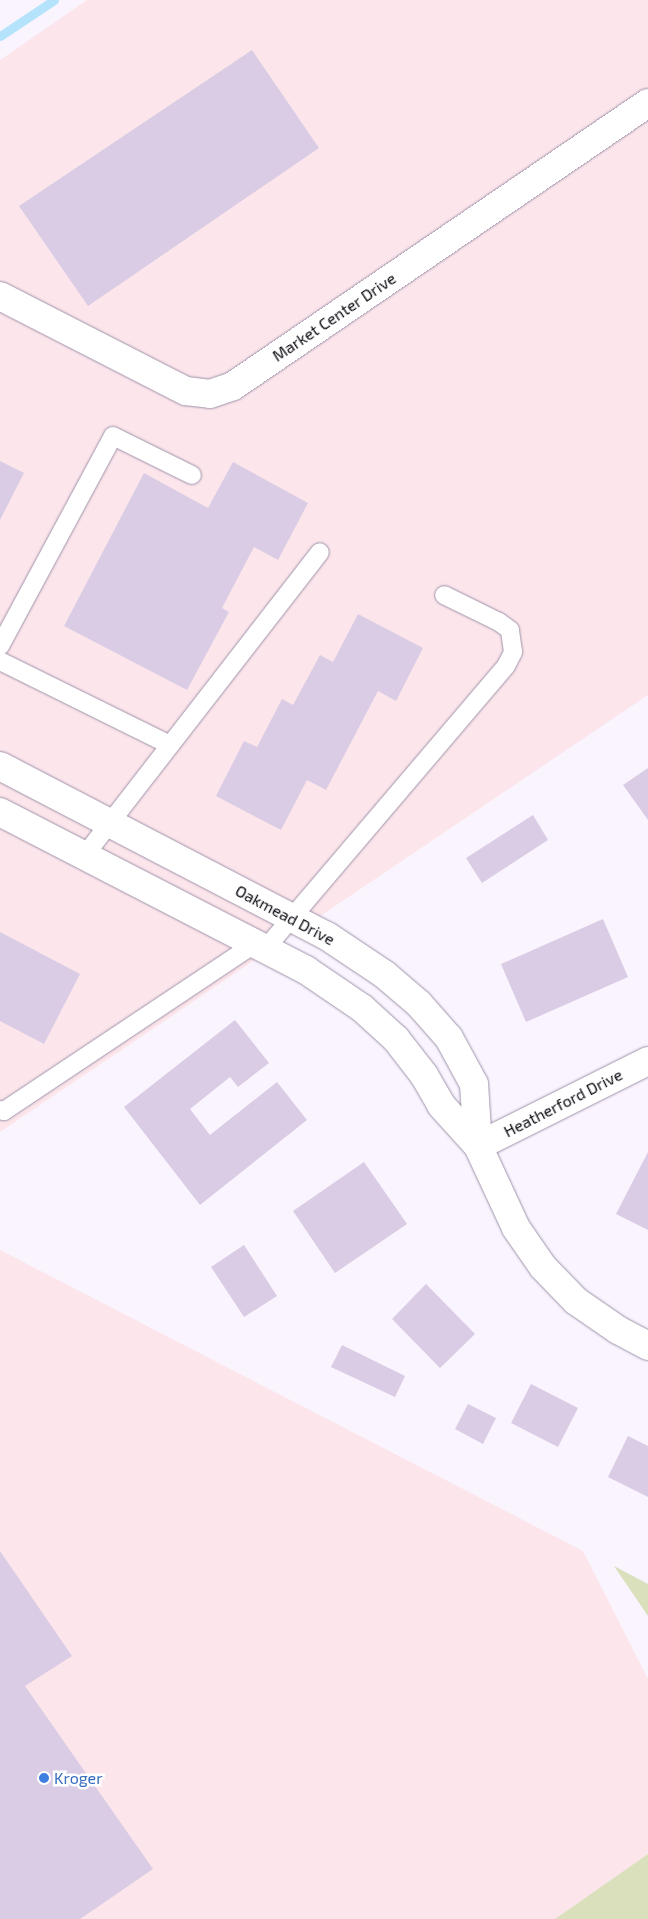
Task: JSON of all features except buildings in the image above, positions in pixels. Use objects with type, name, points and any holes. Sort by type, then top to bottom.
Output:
[{"type":"street","name":"Market Center Drive","points":[[0,296],[186,391],[210,394],[233,386],[648,103]]},
{"type":"street","name":"Oakmead Drive","points":[[0,766],[327,936],[384,974],[419,1004],[449,1038],[474,1084],[478,1146]]},
{"type":"street","name":"Oakmead Drive","points":[[0,812],[306,970],[362,1008],[396,1039],[424,1075],[441,1105],[478,1146],[516,1228],[543,1267],[576,1301],[618,1330],[648,1346]]},
{"type":"street","name":"Heatherford Drive","points":[[478,1146],[648,1061]]},
{"type":"lane","points":[[0,646],[113,436],[192,475]]},
{"type":"lane","points":[[85,855],[168,744],[198,712],[320,552]]},
{"type":"lane","points":[[0,1110],[4,1111],[261,946],[290,917],[506,666],[513,652],[510,630],[499,622],[444,595]]},
{"type":"lane","points":[[0,661],[168,744]]},
{"type":"shaded area","points":[[87,0],[648,0],[648,695],[0,1132],[0,60]]},
{"type":"shaded area","points":[[0,1250],[583,1551],[648,1679],[648,1854],[555,1919],[0,1919]]},
{"type":"green space","points":[[614,1566],[648,1584],[648,1616]]},
{"type":"green space","points":[[648,1854],[648,1919],[555,1919]]},
{"type":"waterway","points":[[0,36],[54,0]]},
{"type":"place","name":"Kroger","points":[[44,1778]]}]
